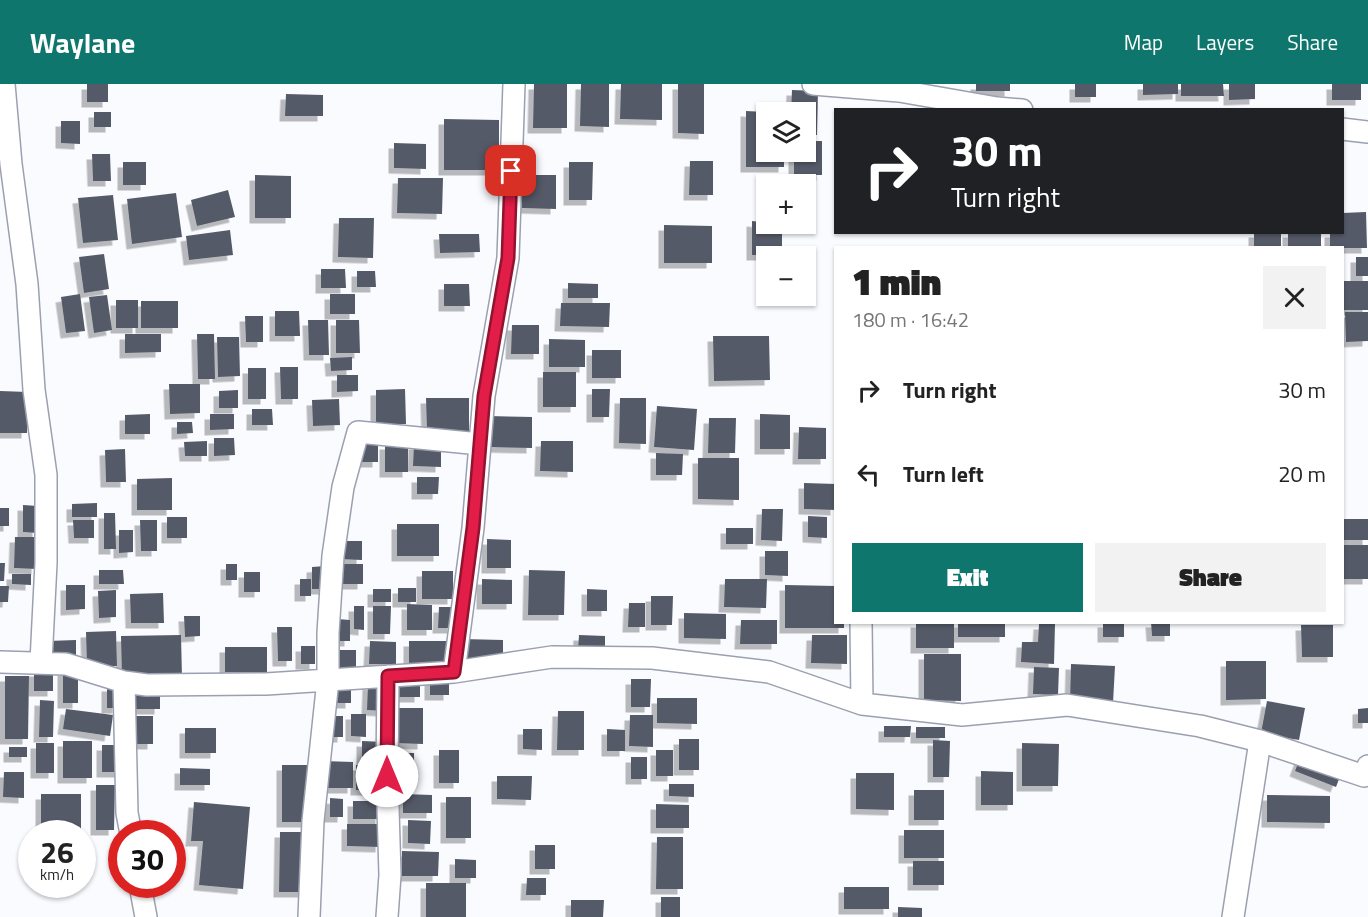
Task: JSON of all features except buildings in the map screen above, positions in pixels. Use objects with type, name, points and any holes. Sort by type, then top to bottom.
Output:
[{"type":"street","points":[[4,84],[11,164],[27,284],[34,390],[46,474],[46,563],[41,662]]},
{"type":"street","points":[[454,672],[473,528],[484,396],[508,258],[514,84]]},
{"type":"street","points":[[813,84],[899,91],[997,108]]},
{"type":"street","points":[[1344,129],[1368,132]]},
{"type":"street","points":[[309,917],[313,821],[328,680],[328,633],[333,556],[343,487],[358,432],[480,444]]},
{"type":"street","points":[[861,624],[862,704]]},
{"type":"street","points":[[0,662],[66,664],[124,682],[147,685],[328,680],[454,672],[552,657],[652,658],[769,672],[862,704],[962,715],[1066,705],[1200,726],[1367,772]]},
{"type":"street","points":[[387,917],[390,875],[387,776],[388,676]]},
{"type":"street","points":[[124,682],[127,820]]},
{"type":"street","points":[[1233,917],[1260,741]]},
{"type":"street","points":[[142,898],[146,917]]},
{"type":"route","points":[[387,776],[388,676],[454,672],[473,528],[484,396],[508,258],[511,171]]}]
